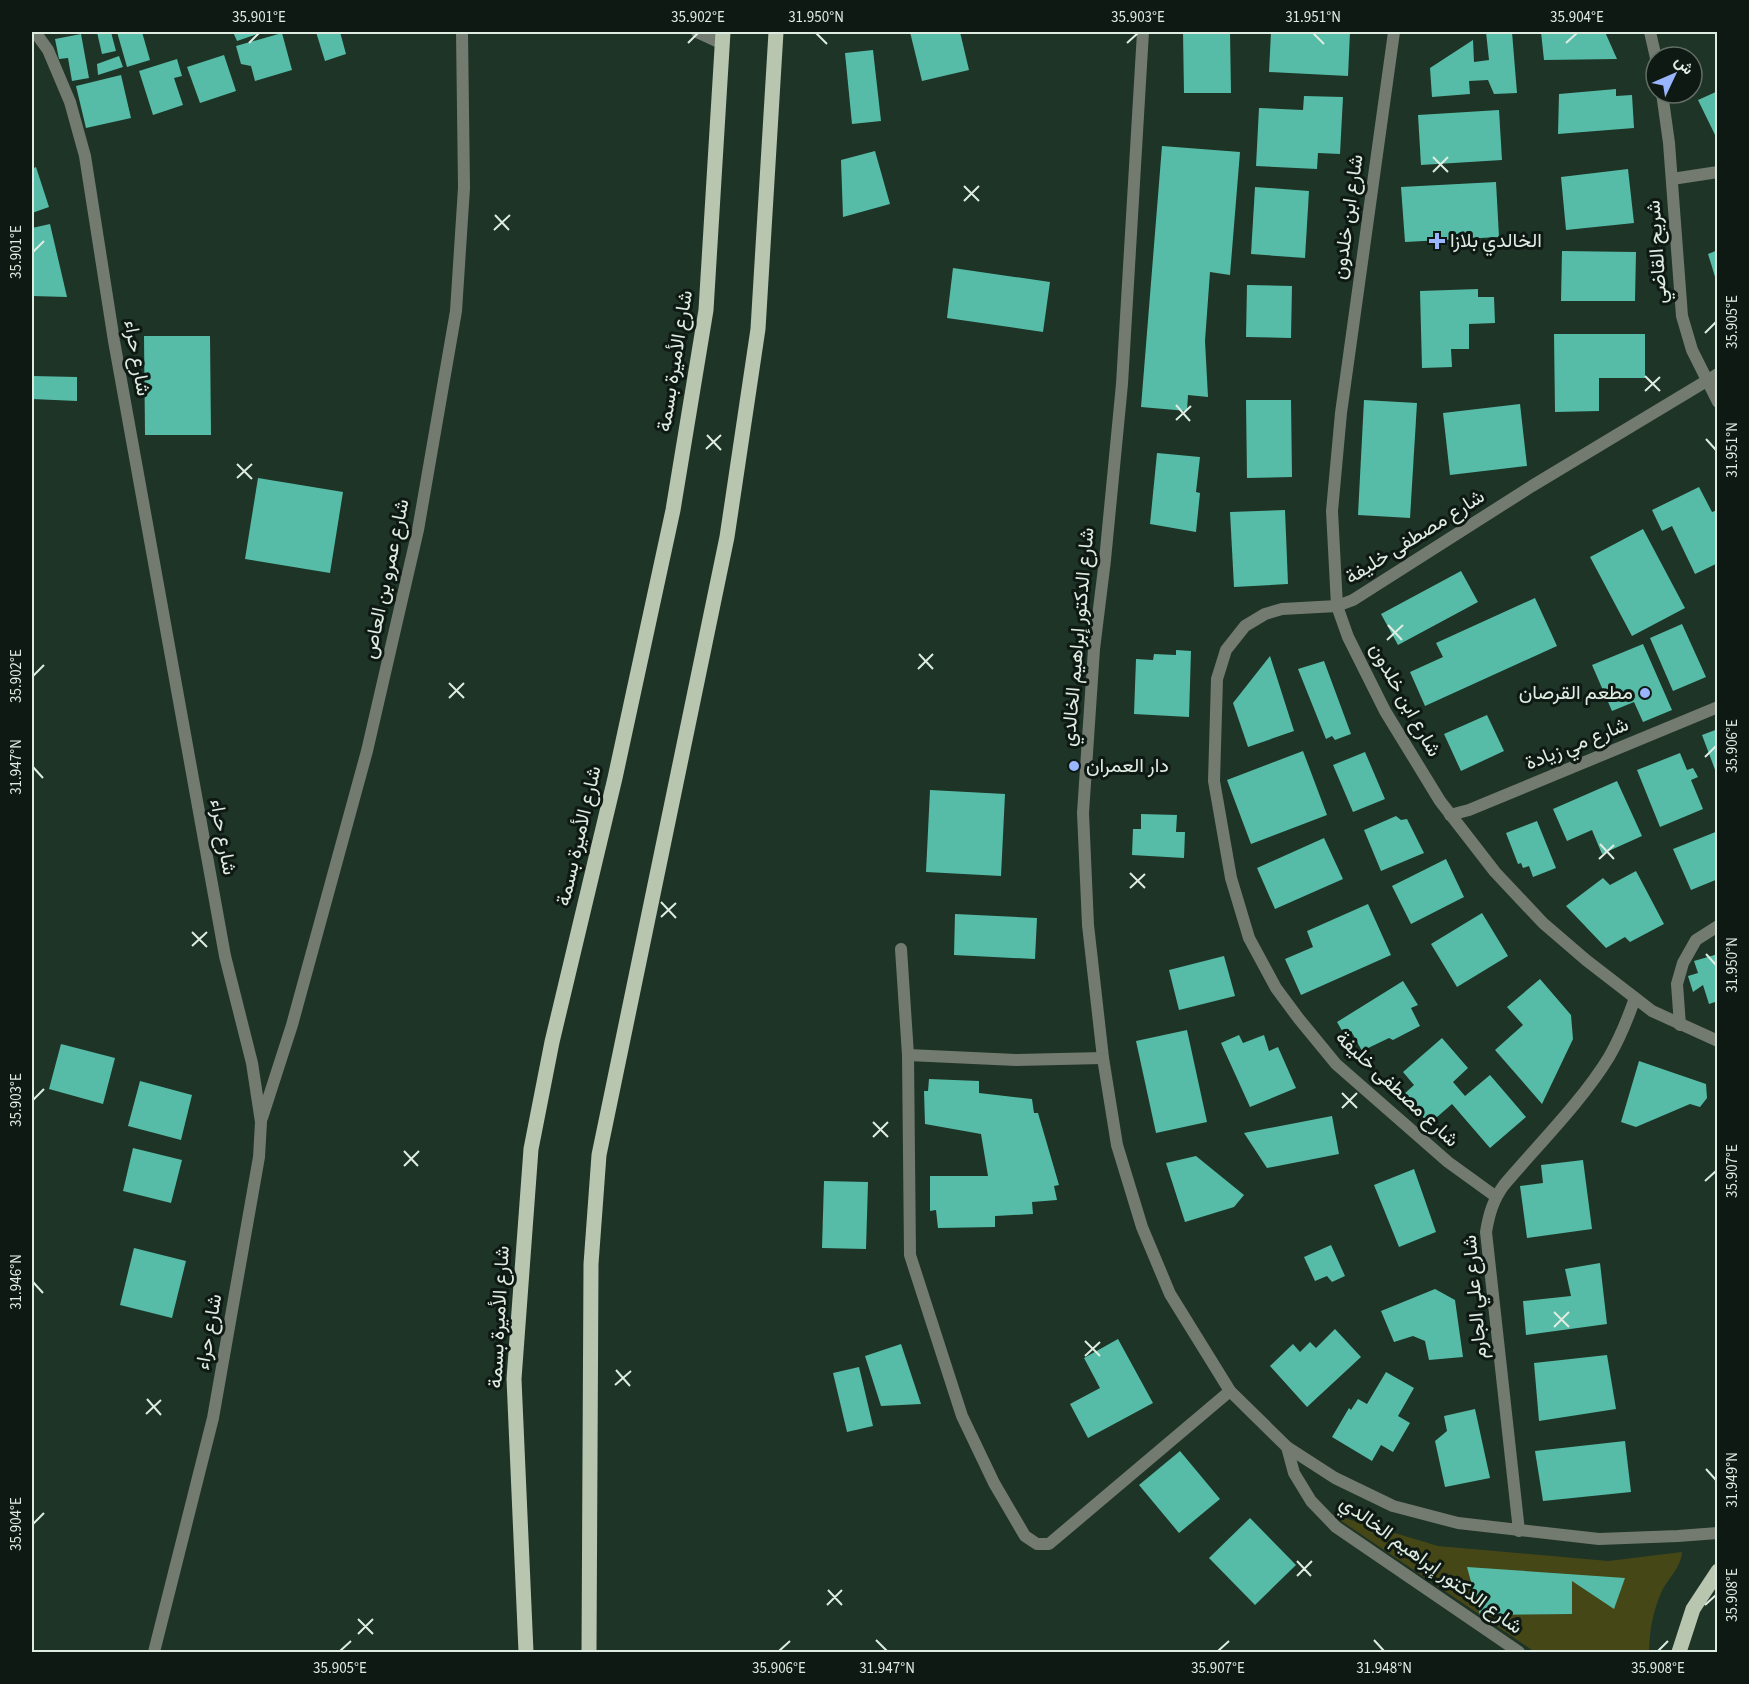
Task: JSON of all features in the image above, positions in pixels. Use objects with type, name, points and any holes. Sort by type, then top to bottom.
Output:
[{"type":"main road","points":[[589,1653],[591,1264],[599,1155],[727,537],[758,329],[776,32]]},
{"type":"main road","name":"شارع الأميرة بسمة","points":[[526,1653],[521,1586],[514,1379],[531,1149],[552,1042],[615,778],[673,510],[706,310],[723,38]]},
{"type":"main road","points":[[1679,1653],[1693,1609],[1718,1571]]},
{"type":"street","name":"شارع حراء","points":[[35,32],[48,50],[70,102],[85,156],[114,341],[225,956],[252,1063],[261,1122],[259,1157],[213,1418],[154,1653]]},
{"type":"street","name":"شارع عمرو بن العاص","points":[[261,1122],[292,1025],[367,751],[418,530],[456,311],[464,188],[462,32]]},
{"type":"street","points":[[697,32],[723,38]]},
{"type":"street","name":"شارع الدكتور إبراهيم الخالدي","points":[[1143,32],[1122,384],[1094,650],[1083,813],[1088,924],[1103,1058],[1117,1145],[1142,1227],[1170,1294],[1230,1391],[1287,1447],[1335,1478],[1393,1506],[1458,1523],[1599,1539],[1718,1533]]},
{"type":"street","name":"شارع ابن خلدون","points":[[1394,32],[1341,412],[1332,511],[1337,606],[1348,637],[1385,711],[1450,815],[1495,872],[1543,923],[1652,1011],[1718,1041]]},
{"type":"street","name":"شريح القاضي","points":[[1663,105],[1672,179],[1682,316],[1692,350],[1713,377],[1718,402]]},
{"type":"street","points":[[1672,179],[1718,172]]},
{"type":"street","name":"شارع مصطفى خليفة","points":[[1495,1196],[1448,1162],[1345,1071],[1306,1028],[1276,988],[1249,938],[1231,878],[1214,781],[1218,679],[1226,650],[1245,626],[1265,614],[1282,609],[1337,606],[1353,600],[1532,486],[1713,377]]},
{"type":"street","name":"شارع مي زيادة","points":[[1450,815],[1468,810],[1718,707]]},
{"type":"street","points":[[1680,1024],[1677,984],[1683,963],[1696,940],[1718,926]]},
{"type":"street","points":[[901,949],[908,1055],[910,1255],[962,1416],[994,1483],[1025,1536],[1037,1544],[1049,1544],[1230,1391]]},
{"type":"street","name":"شارع علي الجارم","points":[[1519,1531],[1486,1232],[1489,1213],[1495,1196],[1580,1096],[1609,1058],[1635,998]]},
{"type":"street","points":[[908,1055],[1016,1060],[1103,1058]]},
{"type":"street","name":"شارع الدكتور إبراهيم الخالدي","points":[[1287,1447],[1294,1473],[1311,1501],[1336,1527],[1519,1653]]},
{"type":"shaded area","points":[[1331,1514],[1438,1546],[1608,1561],[1682,1552],[1679,1563],[1661,1593],[1656,1607],[1649,1652],[1535,1652]]},
{"type":"building","points":[[97,32],[111,32],[116,51],[102,54]]},
{"type":"building","points":[[117,32],[142,32],[150,60],[127,67]]},
{"type":"building","points":[[233,32],[263,32],[237,41]]},
{"type":"building","points":[[316,32],[340,32],[346,54],[325,61]]},
{"type":"building","points":[[910,32],[960,32],[969,70],[922,81]]},
{"type":"building","points":[[1183,32],[1230,32],[1231,93],[1184,93]]},
{"type":"building","points":[[1271,32],[1350,32],[1348,76],[1269,72]]},
{"type":"building","points":[[1486,32],[1512,32],[1517,93],[1494,94],[1488,80],[1469,81],[1470,94],[1432,97],[1430,68],[1473,40],[1474,62],[1489,60]]},
{"type":"building","points":[[1541,32],[1605,32],[1617,59],[1544,60]]},
{"type":"building","points":[[282,33],[292,70],[255,81],[251,66],[241,64],[236,46]]},
{"type":"building","points":[[81,34],[89,78],[72,81],[68,58],[59,59],[55,39]]},
{"type":"building","points":[[873,50],[881,121],[852,124],[845,53]]},
{"type":"building","points":[[224,55],[236,91],[200,103],[187,67]]},
{"type":"building","points":[[119,56],[123,67],[98,75],[97,64]]},
{"type":"building","points":[[177,59],[182,76],[174,78],[183,105],[153,115],[139,71]]},
{"type":"building","points":[[121,75],[131,118],[86,128],[76,86]]},
{"type":"building","points":[[1616,89],[1616,96],[1632,95],[1634,128],[1558,134],[1559,94]]},
{"type":"building","points":[[1718,91],[1718,141],[1700,105],[1704,105],[1704,97]]},
{"type":"building","points":[[1304,96],[1343,97],[1340,154],[1318,153],[1317,169],[1256,166],[1259,108],[1303,110]]},
{"type":"building","points":[[1499,110],[1502,160],[1421,165],[1418,115]]},
{"type":"building","points":[[1162,146],[1240,152],[1230,275],[1210,272],[1205,341],[1208,397],[1188,395],[1187,411],[1141,407]]},
{"type":"building","points":[[875,151],[890,204],[843,217],[841,160]]},
{"type":"building","points":[[36,167],[49,207],[32,213],[32,169]]},
{"type":"building","points":[[1628,169],[1634,223],[1566,230],[1561,177]]},
{"type":"building","points":[[1496,182],[1499,237],[1405,242],[1401,187]]},
{"type":"building","points":[[1255,187],[1309,191],[1305,258],[1251,254]]},
{"type":"building","points":[[50,224],[67,297],[32,296],[32,228]]},
{"type":"building","points":[[1718,250],[1718,283],[1717,283],[1708,254]]},
{"type":"building","points":[[1562,251],[1636,252],[1635,301],[1561,301]]},
{"type":"building","points":[[953,268],[1050,282],[1043,332],[947,318]]},
{"type":"building","points":[[1247,285],[1292,286],[1291,338],[1246,337]]},
{"type":"building","points":[[1478,289],[1478,297],[1494,297],[1495,323],[1469,324],[1469,349],[1451,349],[1452,367],[1422,368],[1420,291]]},
{"type":"building","points":[[1554,334],[1645,334],[1645,378],[1599,378],[1599,411],[1555,412]]},
{"type":"building","points":[[144,336],[210,336],[211,435],[145,435]]},
{"type":"building","points":[[32,376],[77,377],[77,401],[32,399]]},
{"type":"building","points":[[1246,400],[1291,400],[1292,477],[1247,478]]},
{"type":"building","points":[[1364,400],[1417,403],[1410,518],[1358,515]]},
{"type":"building","points":[[1520,404],[1527,466],[1450,475],[1443,413]]},
{"type":"building","points":[[1157,453],[1200,457],[1196,492],[1200,493],[1196,532],[1150,524]]},
{"type":"building","points":[[258,478],[343,492],[330,573],[245,559]]},
{"type":"building","points":[[1699,487],[1712,512],[1718,510],[1718,563],[1695,574],[1672,526],[1662,531],[1652,510]]},
{"type":"building","points":[[1285,510],[1288,584],[1234,587],[1230,512]]},
{"type":"building","points":[[1643,529],[1685,608],[1632,636],[1590,557]]},
{"type":"building","points":[[1461,571],[1478,602],[1398,645],[1381,614]]},
{"type":"building","points":[[1535,598],[1557,646],[1425,706],[1410,672],[1443,657],[1436,643]]},
{"type":"building","points":[[1682,624],[1706,677],[1673,691],[1650,638]]},
{"type":"building","points":[[1643,644],[1672,710],[1643,722],[1634,702],[1612,711],[1592,665]]},
{"type":"building","points":[[1176,650],[1191,651],[1189,717],[1134,714],[1136,659],[1153,660],[1154,654],[1176,655]]},
{"type":"building","points":[[1270,656],[1294,731],[1248,747],[1233,703]]},
{"type":"building","points":[[1324,661],[1351,734],[1335,740],[1332,736],[1326,739],[1298,669]]},
{"type":"building","points":[[1487,715],[1504,751],[1461,771],[1444,734]]},
{"type":"building","points":[[1718,729],[1718,775],[1717,775],[1702,735]]},
{"type":"building","points":[[1303,751],[1327,815],[1251,844],[1227,780]]},
{"type":"building","points":[[1365,752],[1385,799],[1353,812],[1333,765]]},
{"type":"building","points":[[1680,753],[1687,770],[1693,768],[1698,777],[1691,780],[1703,809],[1660,827],[1637,770]]},
{"type":"building","points":[[1617,781],[1642,836],[1602,854],[1592,830],[1567,841],[1553,809]]},
{"type":"building","points":[[930,790],[1005,794],[1001,876],[926,872]]},
{"type":"building","points":[[1141,814],[1177,815],[1176,832],[1185,832],[1184,858],[1132,855],[1133,829],[1141,829]]},
{"type":"building","points":[[1396,816],[1401,820],[1407,819],[1424,853],[1381,871],[1364,830]]},
{"type":"building","points":[[1537,821],[1556,868],[1533,877],[1529,866],[1523,868],[1521,863],[1518,864],[1506,833]]},
{"type":"building","points":[[1718,831],[1718,879],[1691,890],[1673,849]]},
{"type":"building","points":[[1324,838],[1343,879],[1275,909],[1257,868]]},
{"type":"building","points":[[1446,859],[1464,897],[1411,924],[1392,886]]},
{"type":"building","points":[[1636,871],[1664,924],[1630,942],[1625,937],[1606,948],[1566,906],[1603,878],[1610,885]]},
{"type":"building","points":[[1368,904],[1391,955],[1301,995],[1285,959],[1313,947],[1307,931]]},
{"type":"building","points":[[1482,913],[1508,956],[1457,987],[1431,944]]},
{"type":"building","points":[[955,914],[1037,918],[1035,959],[954,955]]},
{"type":"building","points":[[1718,954],[1718,1001],[1709,1004],[1703,985],[1693,992],[1688,976],[1698,973],[1694,961]]},
{"type":"building","points":[[1224,956],[1235,996],[1179,1010],[1169,970]]},
{"type":"building","points":[[1540,979],[1571,1015],[1573,1039],[1542,1104],[1495,1050],[1523,1025],[1507,1007]]},
{"type":"building","points":[[1403,981],[1418,1005],[1411,1008],[1420,1026],[1393,1040],[1389,1038],[1362,1051],[1351,1031],[1344,1034],[1337,1022]]},
{"type":"building","points":[[1187,1030],[1207,1122],[1156,1133],[1136,1041]]},
{"type":"building","points":[[1239,1035],[1243,1043],[1264,1035],[1269,1051],[1278,1047],[1296,1088],[1250,1107],[1221,1043]]},
{"type":"building","points":[[1442,1038],[1468,1068],[1453,1082],[1465,1096],[1490,1075],[1526,1117],[1490,1148],[1452,1104],[1429,1124],[1403,1095],[1414,1085],[1403,1072]]},
{"type":"building","points":[[61,1044],[115,1058],[103,1104],[49,1089]]},
{"type":"building","points":[[1639,1061],[1706,1084],[1707,1098],[1700,1107],[1690,1104],[1636,1127],[1621,1122]]},
{"type":"building","points":[[929,1079],[979,1081],[979,1093],[1032,1099],[1034,1113],[1038,1113],[1059,1185],[1054,1186],[1057,1200],[1032,1202],[1033,1214],[995,1216],[995,1227],[938,1228],[936,1210],[930,1211],[930,1176],[988,1176],[981,1134],[925,1124],[924,1091],[928,1091]]},
{"type":"building","points":[[140,1081],[192,1095],[181,1140],[128,1126]]},
{"type":"building","points":[[1332,1116],[1339,1154],[1267,1168],[1244,1133]]},
{"type":"building","points":[[133,1148],[182,1160],[171,1203],[123,1191]]},
{"type":"building","points":[[1196,1156],[1244,1195],[1234,1207],[1185,1222],[1166,1163]]},
{"type":"building","points":[[1583,1160],[1592,1229],[1527,1238],[1520,1186],[1543,1183],[1541,1165]]},
{"type":"building","points":[[1414,1169],[1436,1232],[1399,1247],[1374,1185]]},
{"type":"building","points":[[824,1181],[868,1182],[866,1249],[822,1248]]},
{"type":"building","points":[[1331,1245],[1345,1276],[1332,1282],[1327,1276],[1315,1281],[1304,1257]]},
{"type":"building","points":[[134,1248],[186,1261],[172,1318],[120,1305]]},
{"type":"building","points":[[1600,1263],[1607,1324],[1526,1335],[1523,1301],[1571,1296],[1565,1269]]},
{"type":"building","points":[[1435,1289],[1455,1300],[1463,1357],[1429,1360],[1425,1341],[1413,1336],[1394,1342],[1381,1311]]},
{"type":"building","points":[[1335,1329],[1361,1357],[1307,1407],[1270,1366],[1293,1344],[1300,1352],[1310,1342],[1316,1348]]},
{"type":"building","points":[[1118,1339],[1153,1403],[1088,1438],[1070,1404],[1100,1388],[1084,1358]]},
{"type":"building","points":[[901,1344],[921,1404],[881,1406],[865,1356]]},
{"type":"building","points":[[1607,1355],[1616,1409],[1539,1421],[1534,1363]]},
{"type":"building","points":[[859,1367],[873,1426],[847,1432],[833,1373]]},
{"type":"building","points":[[1386,1372],[1414,1388],[1398,1416],[1410,1423],[1393,1452],[1381,1445],[1372,1461],[1332,1437],[1349,1408],[1351,1410],[1358,1399],[1367,1404]]},
{"type":"building","points":[[1475,1409],[1490,1478],[1445,1487],[1435,1441],[1447,1431],[1444,1416]]},
{"type":"building","points":[[1625,1441],[1631,1492],[1543,1501],[1535,1451]]},
{"type":"building","points":[[1180,1451],[1220,1499],[1179,1533],[1139,1485]]},
{"type":"building","points":[[1250,1518],[1296,1565],[1255,1605],[1209,1558]]},
{"type":"building","points":[[1467,1567],[1625,1578],[1614,1609],[1572,1581],[1572,1614],[1480,1615]]},
{"type":"place","name":"الخالدي بلازا","points":[[1437,241]]},
{"type":"place","name":"مطعم القرصان","points":[[1645,693]]},
{"type":"place","name":"دار العمران","points":[[1074,766]]}]
